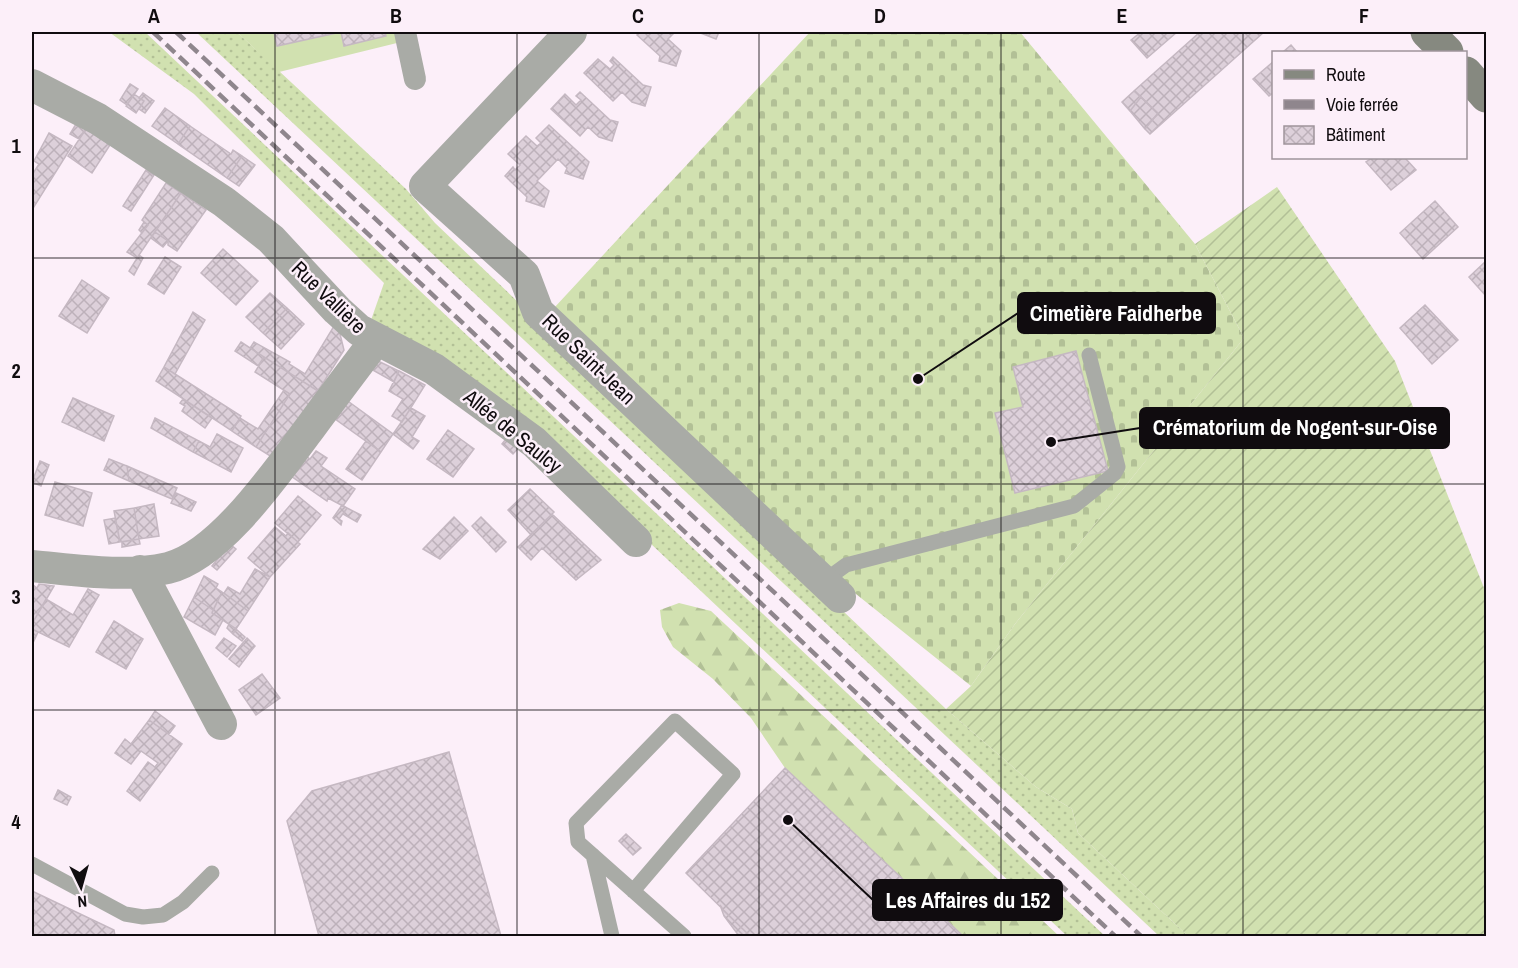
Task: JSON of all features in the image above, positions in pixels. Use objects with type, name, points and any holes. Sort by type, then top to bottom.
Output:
[{"type":"main road","points":[[1428,32],[1446,51]]},
{"type":"main road","points":[[1467,74],[1486,96]]},
{"type":"street","points":[[405,32],[415,80]]},
{"type":"street","name":"Rue Saint-Jean","points":[[571,32],[425,186],[524,275],[538,312],[832,589]]},
{"type":"street","name":"Rue Vallière","points":[[32,85],[98,119],[238,213],[271,239],[348,321],[376,340],[280,468],[223,533],[193,557],[170,567],[106,573],[32,566]]},
{"type":"street","name":"Allée de Saulcy","points":[[376,340],[434,369],[534,442],[636,541]]},
{"type":"street","points":[[140,571],[220,724]]},
{"type":"lane","points":[[832,589],[846,565],[1074,506],[1114,474],[1118,468],[1089,355]]},
{"type":"lane","points":[[633,891],[733,774],[675,721],[576,823],[578,842],[593,855],[633,891],[684,936]]},
{"type":"lane","points":[[593,855],[612,936]]},
{"type":"lane","points":[[32,864],[125,914],[143,916],[163,915],[183,902],[212,873]]},
{"type":"green space","points":[[109,32],[145,32],[1105,936],[1067,936],[563,461],[370,323],[384,283],[194,94]]},
{"type":"green space","points":[[196,32],[237,32],[406,189],[435,223],[946,709],[1036,787],[1072,809],[1078,833],[1188,936],[1159,936]]},
{"type":"green space","points":[[237,32],[399,32],[401,42],[279,72]]},
{"type":"green space","points":[[810,32],[1020,32],[1195,244],[1244,338],[1015,624],[971,686],[851,590],[554,308]]},
{"type":"green space","points":[[1277,187],[1395,361],[1486,593],[1486,936],[1188,936],[1078,833],[1072,809],[1036,787],[946,709],[971,686],[1015,624],[1244,338],[1195,244]]},
{"type":"green space","points":[[679,603],[711,611],[1059,936],[963,936],[785,768],[751,718],[713,679],[673,647],[662,627],[660,610]]},
{"type":"building","points":[[274,32],[341,32],[277,46]]},
{"type":"building","points":[[341,32],[385,32],[386,36],[344,46]]},
{"type":"building","points":[[640,32],[675,32],[668,39],[681,51],[676,66],[659,61],[660,56],[637,35]]},
{"type":"building","points":[[698,32],[719,32],[716,39]]},
{"type":"building","points":[[1141,32],[1177,32],[1147,58],[1131,40]]},
{"type":"building","points":[[1200,32],[1264,32],[1150,134],[1145,129],[1158,113],[1134,91]]},
{"type":"building","points":[[1291,45],[1296,51],[1284,51]]},
{"type":"building","points":[[613,57],[643,85],[651,87],[645,106],[632,102],[622,92],[613,101],[584,73],[598,59],[610,69],[614,65],[610,61]]},
{"type":"building","points":[[1272,63],[1272,94],[1269,96],[1253,79]]},
{"type":"building","points":[[130,84],[138,89],[127,105],[120,100]]},
{"type":"building","points":[[1134,91],[1141,97],[1130,111],[1122,102]]},
{"type":"building","points":[[580,92],[610,120],[618,122],[612,141],[599,137],[588,127],[580,136],[551,109],[565,94],[576,105],[581,100],[576,96]]},
{"type":"building","points":[[143,93],[154,101],[145,113],[139,109],[144,101],[139,98]]},
{"type":"building","points":[[134,94],[144,101],[136,113],[126,106]]},
{"type":"building","points":[[1141,97],[1158,113],[1145,129],[1130,111]]},
{"type":"building","points":[[165,108],[190,126],[178,144],[152,126]]},
{"type":"building","points":[[76,124],[86,129],[79,139],[70,134]]},
{"type":"building","points":[[549,125],[589,162],[583,179],[565,173],[567,168],[558,159],[537,181],[549,191],[544,207],[526,201],[527,197],[505,176],[513,167],[515,170],[520,165],[508,154],[526,136],[537,146],[541,143],[536,138]]},
{"type":"building","points":[[190,126],[231,154],[233,150],[242,156],[227,178],[178,144]]},
{"type":"building","points":[[86,129],[110,145],[92,173],[68,156]]},
{"type":"building","points":[[49,133],[72,146],[32,210],[32,175],[39,164],[34,161]]},
{"type":"building","points":[[242,156],[255,165],[239,186],[227,178]]},
{"type":"building","points":[[1370,159],[1406,159],[1416,170],[1391,190],[1366,162]]},
{"type":"building","points":[[146,170],[154,175],[131,211],[123,206]]},
{"type":"building","points":[[166,183],[181,193],[137,258],[127,252],[148,225],[142,220]]},
{"type":"building","points":[[181,193],[206,210],[177,251],[155,232]]},
{"type":"building","points":[[1435,201],[1458,227],[1423,259],[1400,233]]},
{"type":"building","points":[[144,222],[148,225],[142,233],[139,230]]},
{"type":"building","points":[[155,232],[168,241],[163,247],[151,238]]},
{"type":"building","points":[[223,249],[258,281],[236,305],[201,273]]},
{"type":"building","points":[[139,255],[143,258],[134,275],[129,271]]},
{"type":"building","points":[[165,257],[181,267],[164,294],[148,284]]},
{"type":"building","points":[[1486,261],[1486,296],[1469,277]]},
{"type":"building","points":[[82,280],[109,298],[87,333],[59,316]]},
{"type":"building","points":[[270,293],[287,308],[263,333],[246,317]]},
{"type":"building","points":[[1425,305],[1458,340],[1432,364],[1400,328]]},
{"type":"building","points":[[287,308],[304,324],[281,349],[263,333]]},
{"type":"building","points":[[193,312],[205,320],[175,374],[164,367]]},
{"type":"building","points":[[334,326],[339,330],[344,350],[318,391],[250,348],[254,342],[290,362],[289,364],[305,374]]},
{"type":"building","points":[[241,342],[264,357],[258,366],[235,351]]},
{"type":"building","points":[[1076,351],[1108,471],[1015,493],[995,413],[1023,407],[1013,367]]},
{"type":"building","points":[[264,357],[318,391],[275,459],[256,447],[290,394],[255,372]]},
{"type":"building","points":[[378,361],[399,371],[394,382],[371,369]]},
{"type":"building","points":[[164,367],[241,416],[232,431],[156,381]]},
{"type":"building","points":[[399,371],[425,385],[402,422],[392,416],[403,399],[389,391]]},
{"type":"building","points":[[284,390],[290,394],[256,447],[232,431],[240,418],[258,429]]},
{"type":"building","points":[[73,398],[114,416],[104,441],[62,422]]},
{"type":"building","points":[[183,399],[212,418],[205,428],[182,411],[185,406],[180,403]]},
{"type":"building","points":[[345,399],[393,434],[381,452],[331,416]]},
{"type":"building","points":[[411,408],[425,416],[412,437],[419,441],[413,449],[393,434]]},
{"type":"building","points":[[155,418],[199,441],[193,452],[151,428]]},
{"type":"building","points":[[448,430],[474,449],[453,477],[427,459]]},
{"type":"building","points":[[217,434],[243,448],[231,472],[193,452],[199,441],[210,447]]},
{"type":"building","points":[[509,435],[521,445],[513,454],[502,444]]},
{"type":"building","points":[[366,441],[381,452],[362,480],[346,469]]},
{"type":"building","points":[[316,451],[327,458],[321,466],[355,489],[343,506],[328,498],[327,501],[288,474],[302,453],[310,459]]},
{"type":"building","points":[[109,459],[127,466],[129,481],[104,470]]},
{"type":"building","points":[[40,461],[49,465],[41,486],[32,482]]},
{"type":"building","points":[[127,466],[177,488],[172,499],[129,481]]},
{"type":"building","points":[[55,482],[92,493],[83,526],[45,515]]},
{"type":"building","points":[[530,489],[554,512],[531,535],[508,510]]},
{"type":"building","points":[[176,493],[196,502],[191,511],[171,503]]},
{"type":"building","points":[[298,496],[321,515],[298,542],[275,523]]},
{"type":"building","points":[[154,504],[159,536],[139,539],[134,508]]},
{"type":"building","points":[[342,505],[347,508],[339,519],[342,521],[341,525],[333,518]]},
{"type":"building","points":[[134,508],[139,539],[120,542],[114,511]]},
{"type":"building","points":[[347,508],[361,515],[357,522],[343,514]]},
{"type":"building","points":[[552,514],[601,560],[576,580],[542,548],[531,560],[518,547]]},
{"type":"building","points":[[454,517],[468,531],[440,559],[423,549]]},
{"type":"building","points":[[481,517],[506,542],[496,552],[472,526]]},
{"type":"building","points":[[115,518],[120,542],[109,544],[104,520]]},
{"type":"building","points":[[275,527],[286,536],[288,533],[300,544],[270,577],[248,558]]},
{"type":"building","points":[[139,539],[140,544],[122,547],[122,542]]},
{"type":"building","points":[[230,544],[236,549],[217,570],[212,566]]},
{"type":"building","points":[[255,569],[270,577],[248,611],[224,593],[228,587],[240,594]]},
{"type":"building","points":[[204,576],[218,584],[216,588],[222,592],[213,610],[194,597]]},
{"type":"building","points":[[32,584],[37,588],[39,584],[54,586],[32,624]]},
{"type":"building","points":[[88,589],[99,595],[69,647],[32,629],[32,624],[46,599],[73,615]]},
{"type":"building","points":[[222,592],[248,611],[236,629],[212,613]]},
{"type":"building","points":[[194,597],[223,620],[215,635],[184,617]]},
{"type":"building","points":[[114,621],[143,639],[126,669],[96,652]]},
{"type":"building","points":[[229,624],[236,629],[233,634],[227,628]]},
{"type":"building","points":[[32,629],[38,632],[32,645]]},
{"type":"building","points":[[236,629],[245,637],[242,641],[233,634]]},
{"type":"building","points":[[224,638],[236,646],[227,657],[216,648]]},
{"type":"building","points":[[247,638],[255,646],[251,651],[242,644]]},
{"type":"building","points":[[242,644],[251,651],[239,667],[229,659]]},
{"type":"building","points":[[262,674],[280,698],[256,715],[239,690]]},
{"type":"building","points":[[155,711],[175,726],[169,734],[149,720]]},
{"type":"building","points":[[149,720],[182,744],[140,801],[127,791],[148,762],[155,767],[158,763],[141,751],[131,764],[115,753],[125,739],[131,744]]},
{"type":"building","points":[[449,752],[501,936],[319,936],[287,821],[312,791]]},
{"type":"building","points":[[785,768],[963,936],[750,936],[686,873]]},
{"type":"building","points":[[58,790],[71,797],[67,805],[54,799]]},
{"type":"building","points":[[626,834],[641,848],[633,855],[619,841]]},
{"type":"building","points":[[32,891],[114,930],[115,936],[32,936]]},
{"type":"building","points":[[720,905],[750,936],[739,936],[724,916]]},
{"type":"railway","points":[[153,32],[1115,936]]},
{"type":"railway","points":[[176,32],[1141,936]]},
{"type":"place","name":"Cimetière Faidherbe","points":[[918,379]]},
{"type":"place","name":"Crématorium de Nogent-sur-Oise","points":[[1051,442]]},
{"type":"place","name":"Les Affaires du 152","points":[[788,820]]}]
